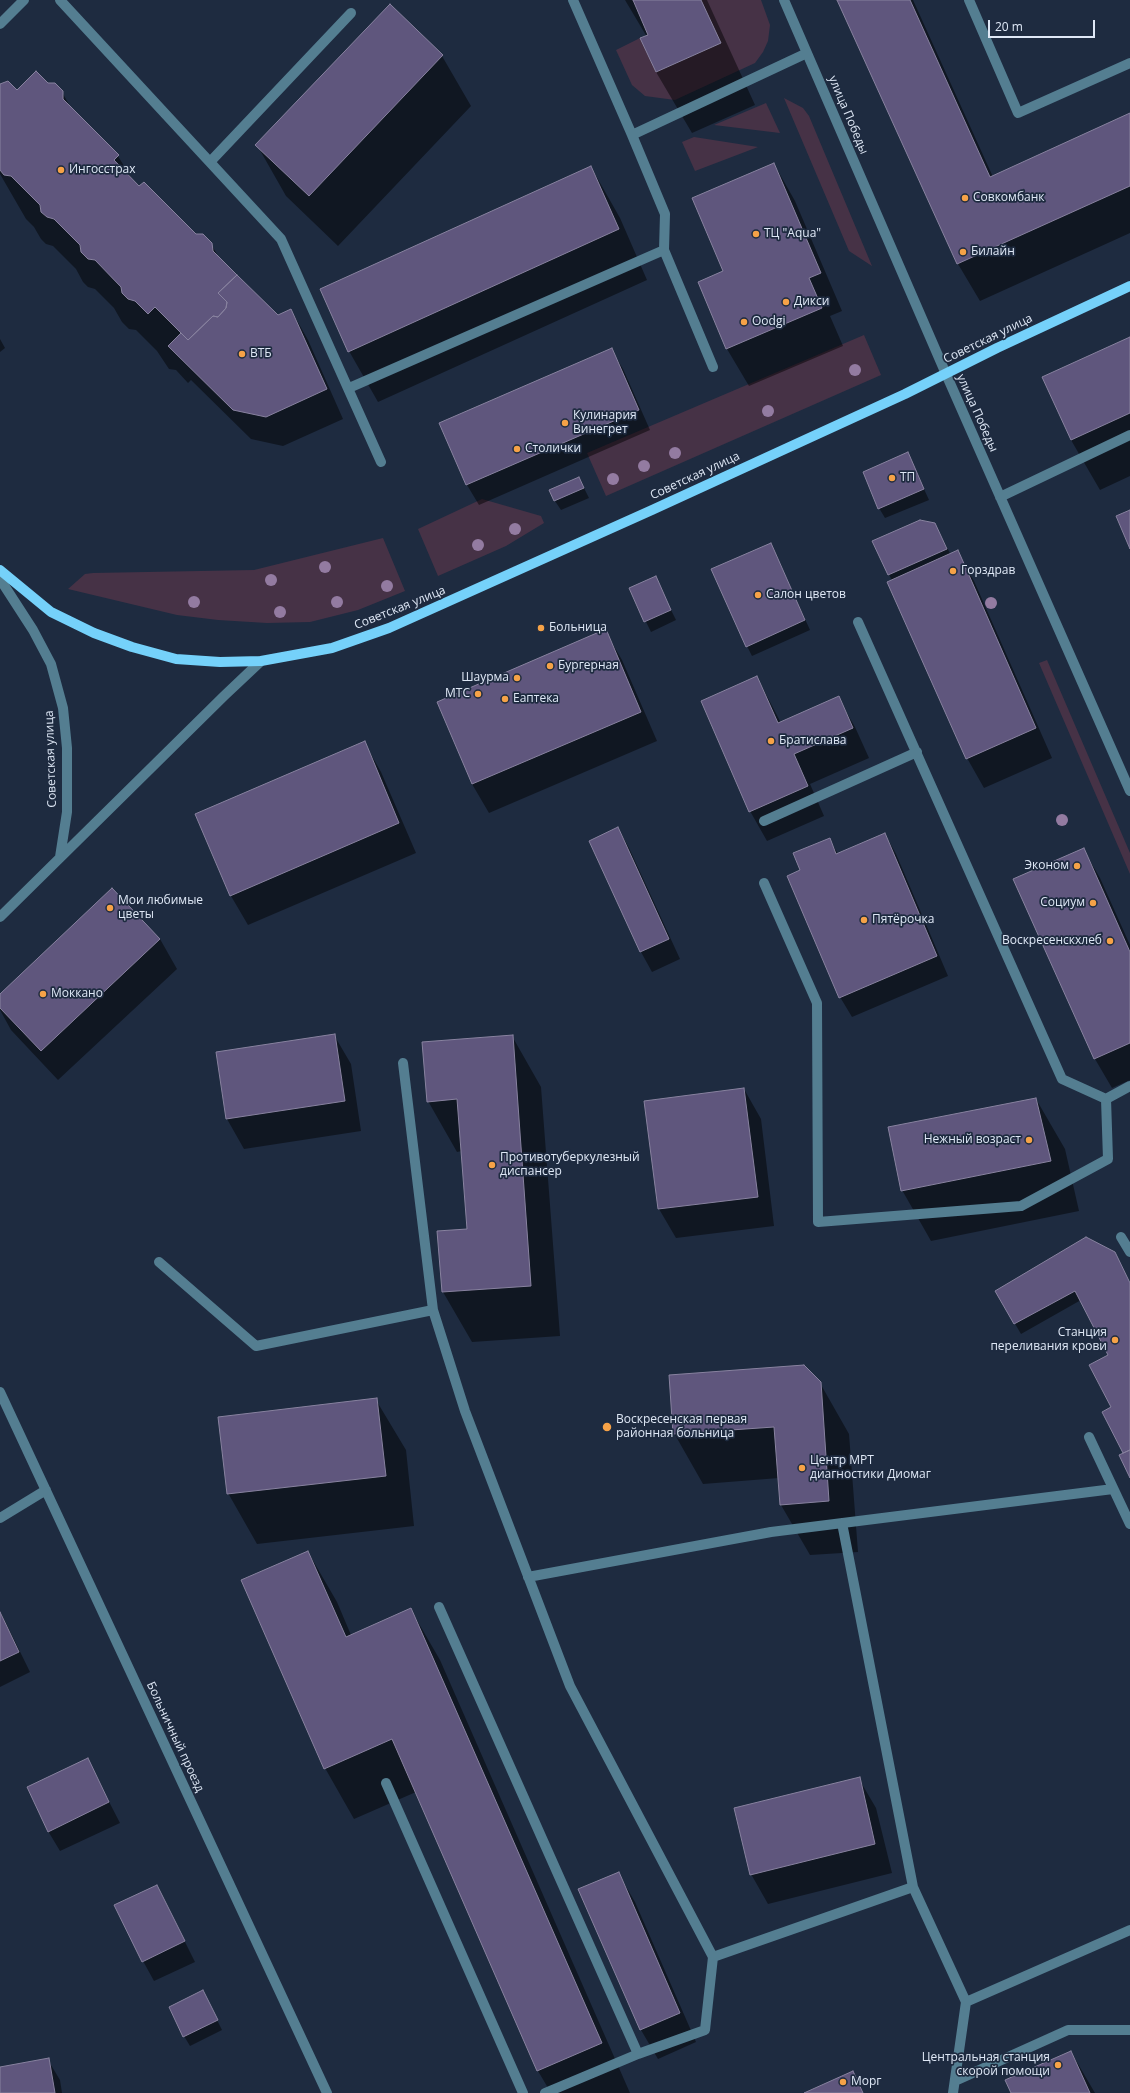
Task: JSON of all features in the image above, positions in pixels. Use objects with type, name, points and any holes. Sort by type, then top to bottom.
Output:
[{"type":"main road","name":"Советская улица","points":[[0,570],[51,612],[94,633],[132,647],[176,659],[220,662],[261,661],[332,648],[389,628],[652,510],[946,374],[1130,286]]},
{"type":"street","points":[[0,24],[24,0]]},
{"type":"street","points":[[60,0],[281,238],[381,462]]},
{"type":"street","points":[[573,0],[665,214],[664,250],[713,367]]},
{"type":"street","name":"улица Победы","points":[[784,0],[946,374],[1130,791]]},
{"type":"street","points":[[969,0],[1018,113],[1130,63]]},
{"type":"street","points":[[210,162],[351,13]]},
{"type":"street","points":[[632,135],[807,53]]},
{"type":"street","points":[[348,388],[664,250]]},
{"type":"street","points":[[1000,497],[1130,435]]},
{"type":"street","name":"Советская улица","points":[[0,579],[33,630],[51,664],[63,708],[66,748],[67,812],[60,857]]},
{"type":"street","points":[[858,622],[1062,1079],[1106,1099]]},
{"type":"street","points":[[0,917],[261,661]]},
{"type":"street","points":[[764,821],[917,752]]},
{"type":"street","points":[[764,883],[817,1004],[818,1222],[1021,1206],[1108,1159],[1106,1099]]},
{"type":"street","points":[[403,1063],[433,1310],[465,1411],[570,1686],[713,1957],[705,2030],[638,2054],[545,2093]]},
{"type":"street","points":[[1106,1099],[1130,1086]]},
{"type":"street","points":[[1121,1237],[1130,1252]]},
{"type":"street","points":[[159,1262],[256,1346],[433,1310]]},
{"type":"street","name":"Больничный проезд","points":[[0,1392],[327,2093]]},
{"type":"street","points":[[1089,1437],[1130,1524]]},
{"type":"street","points":[[528,1578],[771,1532],[1113,1489]]},
{"type":"street","points":[[0,1518],[46,1490]]},
{"type":"street","points":[[842,1523],[913,1887],[966,2002],[953,2093]]},
{"type":"street","points":[[439,1606],[638,2054]]},
{"type":"street","points":[[386,1783],[523,2093]]},
{"type":"street","points":[[713,1957],[913,1887]]},
{"type":"street","points":[[966,2002],[1130,1930]]},
{"type":"street","points":[[955,2081],[1068,2030],[1130,2030]]},
{"type":"shaded area","points":[[701,0],[761,0],[770,25],[768,41],[763,52],[755,63],[675,100],[645,96],[632,85],[616,50],[640,38],[656,72],[721,43]]},
{"type":"shaded area","points":[[784,98],[803,108],[809,116],[872,266],[849,251]]},
{"type":"shaded area","points":[[766,103],[780,133],[714,125]]},
{"type":"shaded area","points":[[694,137],[758,147],[695,171],[682,142]]},
{"type":"shaded area","points":[[864,335],[881,375],[606,496],[587,453]]},
{"type":"shaded area","points":[[482,499],[541,516],[544,523],[506,546],[438,576],[418,529]]},
{"type":"shaded area","points":[[383,538],[405,591],[358,610],[310,622],[267,623],[218,620],[177,615],[68,589],[85,574],[254,570]]},
{"type":"shaded area","points":[[1047,660],[1130,853],[1130,874],[1039,663]]},
{"type":"building","points":[[633,0],[701,0],[721,43],[656,72],[640,38],[648,35]]},
{"type":"building","points":[[837,0],[910,0],[990,177],[1130,113],[1130,186],[957,264]]},
{"type":"building","points":[[390,4],[443,55],[309,196],[255,145]]},
{"type":"building","points":[[36,71],[48,83],[55,83],[63,91],[63,99],[119,155],[114,160],[139,186],[144,182],[196,234],[203,234],[212,243],[213,251],[237,275],[218,293],[227,302],[226,308],[218,317],[213,316],[188,340],[155,307],[148,314],[135,301],[128,299],[122,293],[121,287],[95,260],[88,259],[81,252],[80,245],[54,219],[47,217],[41,212],[40,205],[11,176],[4,175],[0,170],[0,84],[8,81],[17,90]]},
{"type":"building","name":"ТЦ \"Aqua\"","points":[[774,163],[821,273],[809,278],[822,308],[726,349],[698,282],[723,271],[692,198]]},
{"type":"building","points":[[591,166],[619,229],[348,352],[320,289]]},
{"type":"building","points":[[237,275],[278,315],[291,309],[327,389],[266,417],[233,410],[168,346],[181,333],[188,340],[213,316],[218,317],[226,308],[227,302],[218,293]]},
{"type":"building","points":[[1130,337],[1130,413],[1071,440],[1042,377]]},
{"type":"building","points":[[612,348],[639,410],[466,485],[439,423]]},
{"type":"building","name":"ТП","points":[[908,452],[924,489],[878,509],[863,472]]},
{"type":"building","points":[[579,477],[584,488],[554,501],[549,490]]},
{"type":"building","points":[[1130,510],[1130,549],[1116,516]]},
{"type":"building","points":[[920,520],[935,523],[947,549],[888,575],[872,541]]},
{"type":"building","name":"Салон цветов","points":[[771,543],[805,620],[746,647],[711,569]]},
{"type":"building","points":[[958,550],[1036,728],[966,759],[887,582]]},
{"type":"building","points":[[656,576],[671,610],[644,622],[629,588]]},
{"type":"building","points":[[606,629],[641,712],[472,784],[437,702]]},
{"type":"building","name":"Братислава","points":[[757,676],[778,723],[839,696],[853,728],[794,754],[808,786],[749,812],[701,701]]},
{"type":"building","points":[[365,741],[399,823],[230,896],[195,814]]},
{"type":"building","points":[[618,827],[669,939],[640,952],[589,841]]},
{"type":"building","name":"Пятёрочка","points":[[885,833],[937,956],[839,998],[787,876],[800,870],[793,853],[830,838],[836,854]]},
{"type":"building","points":[[1084,848],[1130,952],[1130,1043],[1094,1059],[1013,879]]},
{"type":"building","points":[[112,888],[160,939],[41,1051],[0,1008],[0,994]]},
{"type":"building","points":[[335,1034],[345,1101],[226,1119],[216,1052]]},
{"type":"building","name":"Противотуберкулезный диспансер","points":[[513,1035],[531,1286],[442,1292],[437,1231],[467,1229],[457,1099],[427,1102],[422,1042]]},
{"type":"building","points":[[744,1088],[758,1197],[658,1209],[644,1101]]},
{"type":"building","points":[[1036,1098],[1051,1161],[901,1191],[888,1127]]},
{"type":"building","name":"Станция переливания крови","points":[[1086,1237],[1115,1252],[1130,1283],[1130,1450],[1123,1453],[1102,1412],[1111,1407],[1089,1365],[1108,1355],[1075,1291],[1014,1324],[995,1291]]},
{"type":"building","name":"Центр МРТ диагностики Диомаг","points":[[804,1365],[821,1382],[829,1501],[780,1505],[774,1427],[673,1434],[669,1375]]},
{"type":"building","points":[[377,1398],[386,1476],[227,1494],[218,1417]]},
{"type":"building","points":[[1130,1450],[1130,1478],[1119,1455]]},
{"type":"building","points":[[308,1551],[346,1637],[411,1608],[602,2043],[537,2071],[392,1739],[324,1769],[241,1580]]},
{"type":"building","points":[[0,1612],[19,1652],[0,1661]]},
{"type":"building","points":[[88,1758],[109,1802],[48,1832],[27,1787]]},
{"type":"building","points":[[860,1777],[875,1844],[750,1875],[734,1808]]},
{"type":"building","points":[[619,1872],[680,2013],[640,2030],[578,1889]]},
{"type":"building","points":[[157,1885],[185,1941],[142,1962],[114,1905]]},
{"type":"building","points":[[203,1990],[218,2020],[183,2037],[169,2007]]},
{"type":"building","name":"Центральная станция скорой помощи","points":[[1071,2051],[1090,2093],[1011,2093],[1005,2080]]},
{"type":"building","points":[[49,2058],[55,2093],[0,2093],[0,2067]]},
{"type":"building","name":"Морг","points":[[853,2071],[863,2093],[804,2093]]},
{"type":"place","name":"Ингосстрах","points":[[61,170]]},
{"type":"place","name":"Совкомбанк","points":[[965,198]]},
{"type":"place","name":"ТЦ \"Aqua\"","points":[[756,234]]},
{"type":"place","name":"Билайн","points":[[963,252]]},
{"type":"place","name":"Дикси","points":[[786,302]]},
{"type":"place","name":"Oodgi","points":[[744,322]]},
{"type":"place","name":"ВТБ","points":[[242,354]]},
{"type":"place","name":"Кулинария Винегрет","points":[[565,423]]},
{"type":"place","name":"Столички","points":[[517,449]]},
{"type":"place","name":"ТП","points":[[892,478]]},
{"type":"place","name":"Горздрав","points":[[953,571]]},
{"type":"place","name":"Салон цветов","points":[[758,595]]},
{"type":"place","name":"Больница","points":[[541,628]]},
{"type":"place","name":"Бургерная","points":[[550,666]]},
{"type":"place","name":"Шаурма","points":[[517,678]]},
{"type":"place","name":"МТС","points":[[478,694]]},
{"type":"place","name":"Еаптека","points":[[505,699]]},
{"type":"place","name":"Братислава","points":[[771,741]]},
{"type":"place","name":"Эконом","points":[[1077,866]]},
{"type":"place","name":"Социум","points":[[1093,903]]},
{"type":"place","name":"Мои любимые цветы","points":[[110,908]]},
{"type":"place","name":"Пятёрочка","points":[[864,920]]},
{"type":"place","name":"Воскресенскхлеб","points":[[1110,941]]},
{"type":"place","name":"Моккано","points":[[43,994]]},
{"type":"place","name":"Нежный возраст","points":[[1029,1140]]},
{"type":"place","name":"Противотуберкулезный диспансер","points":[[492,1165]]},
{"type":"place","name":"Станция переливания крови","points":[[1115,1340]]},
{"type":"place","name":"Воскресенская первая районная больница","points":[[607,1427]]},
{"type":"place","name":"Центр МРТ диагностики Диомаг","points":[[802,1468]]},
{"type":"place","name":"Центральная станция скорой помощи","points":[[1058,2065]]},
{"type":"place","name":"Морг","points":[[843,2082]]}]
